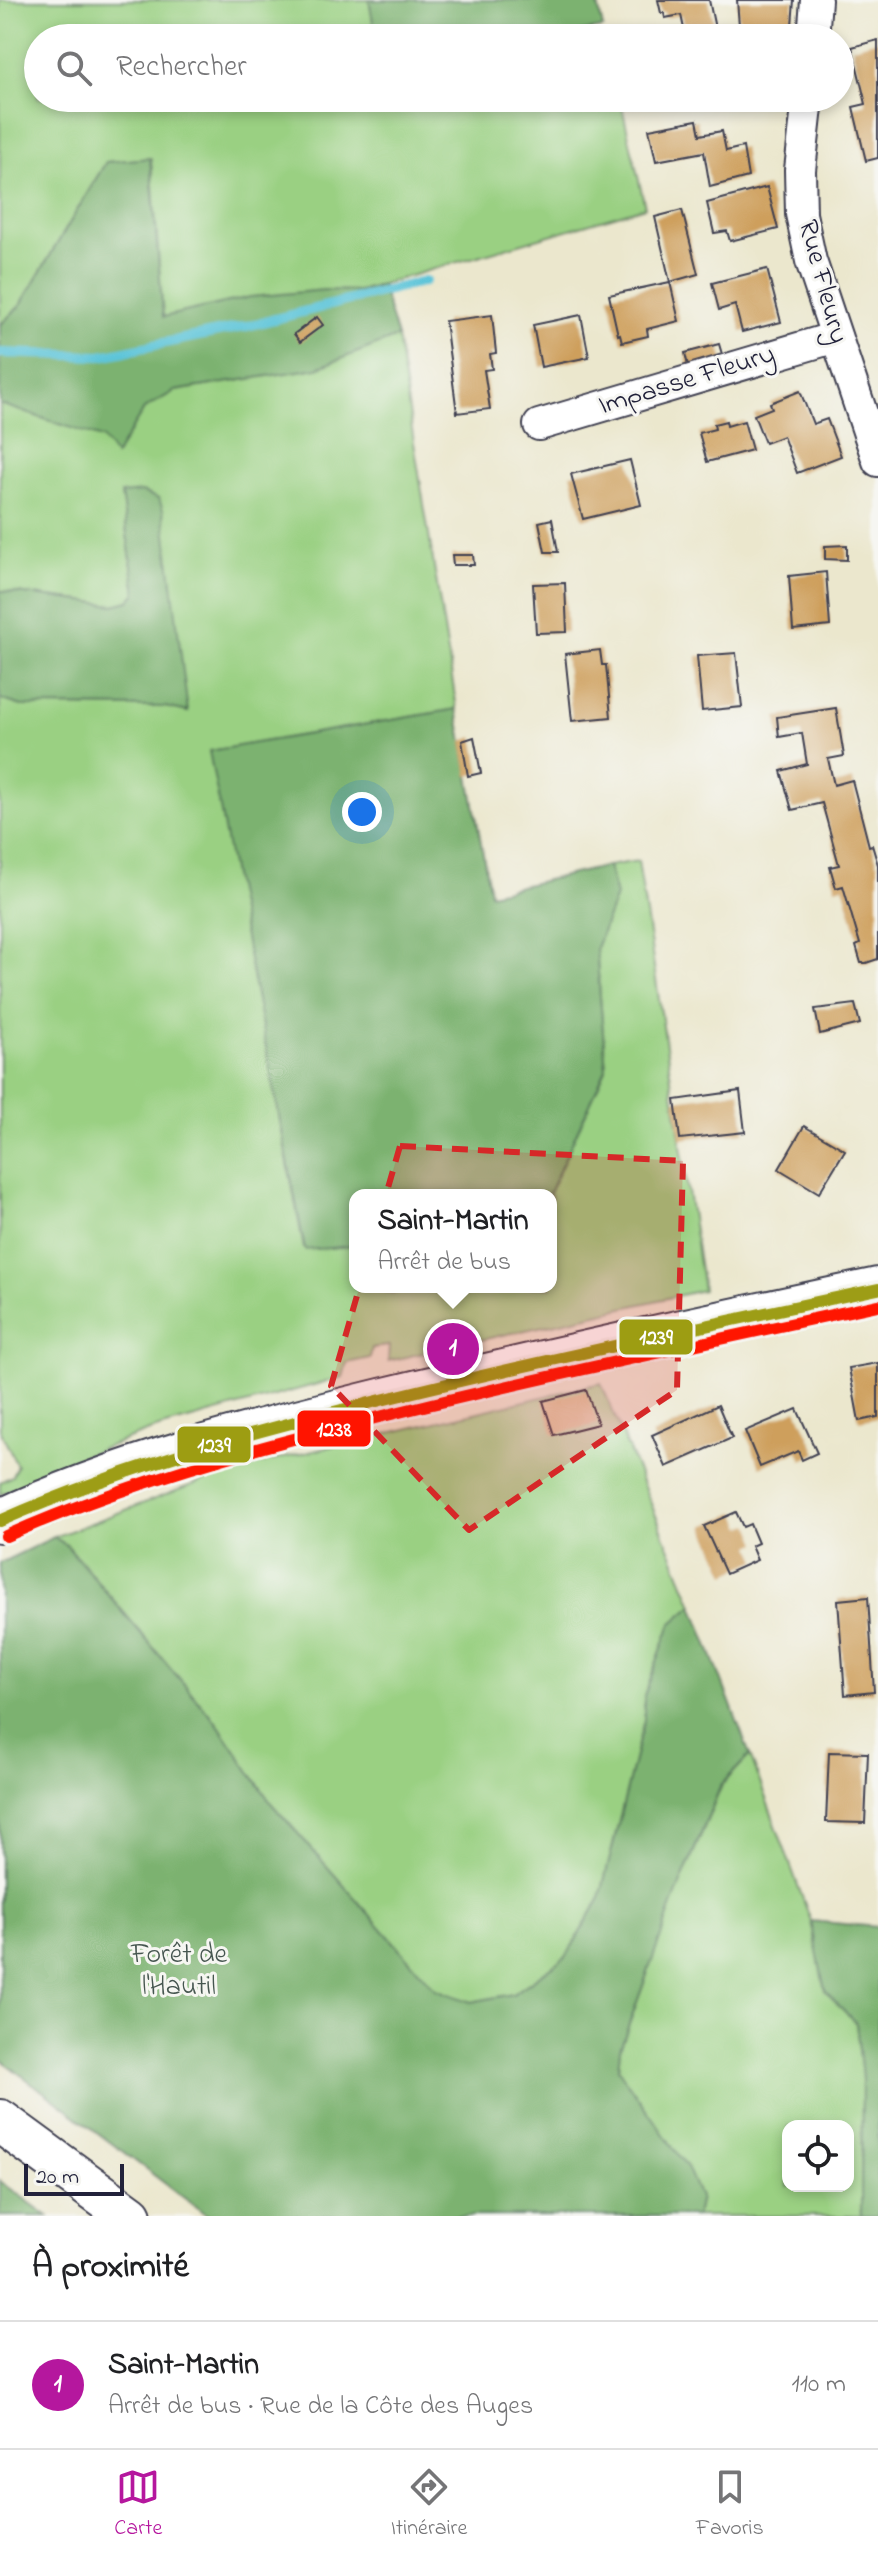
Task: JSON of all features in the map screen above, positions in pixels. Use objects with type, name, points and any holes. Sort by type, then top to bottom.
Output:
[{"type":"street","points":[[814,24],[816,0]]},
{"type":"street","name":"Rue Fleury","points":[[806,112],[800,170],[801,214],[811,261],[878,461]]},
{"type":"street","name":"Impasse Fleury","points":[[539,425],[836,337]]},
{"type":"street","points":[[0,1521],[48,1498],[125,1469],[243,1435],[462,1380],[878,1289]]},
{"type":"street","points":[[0,2121],[130,2216]]},
{"type":"highlighted area","points":[[400,1146],[683,1161],[677,1390],[469,1530],[331,1386]]},
{"type":"green space","points":[[0,0],[369,0],[373,24],[24,24],[24,112],[623,112],[645,207],[359,291],[284,294],[163,317],[151,158],[106,162],[20,306],[0,325]]},
{"type":"green space","points":[[369,0],[597,0],[602,24],[373,24]]},
{"type":"green space","points":[[150,158],[163,317],[250,297],[324,290],[359,291],[381,285],[397,337],[317,368],[175,391],[144,409],[115,456],[102,438],[0,404],[0,325],[20,306],[106,162]]},
{"type":"green space","points":[[397,337],[457,709],[210,751],[304,1249],[349,1246],[349,1293],[557,1293],[557,1189],[551,1189],[606,1068],[596,948],[616,896],[608,866],[638,861],[703,1290],[388,1361],[389,1346],[372,1348],[370,1358],[347,1363],[343,1377],[152,1430],[64,1463],[0,1495],[0,1482],[12,1476],[17,1466],[0,1430],[0,699],[22,706],[165,707],[188,712],[121,494],[136,593],[129,601],[114,605],[0,591],[0,404],[102,438],[115,455],[144,409],[175,391],[317,368]]},
{"type":"green space","points":[[142,492],[159,499],[163,510],[188,712],[165,707],[22,706],[0,699],[0,591],[114,605],[129,601],[136,593],[121,494]]},
{"type":"green space","points":[[457,709],[490,893],[608,866],[616,896],[596,948],[606,1069],[551,1189],[349,1189],[349,1246],[305,1250],[209,751]]},
{"type":"green space","points":[[601,1383],[693,1605],[671,1624],[644,1696],[644,1720],[600,1898],[566,1957],[513,1994],[471,2002],[435,1989],[271,1803],[217,1723],[68,1546],[54,1537],[229,1471]]},
{"type":"green space","name":"Forêt de l'Hautil","points":[[54,1537],[67,1546],[217,1723],[271,1803],[435,1989],[471,2002],[513,1994],[566,1957],[600,1898],[644,1720],[644,1696],[671,1624],[693,1605],[750,1755],[721,1785],[677,1892],[620,2049],[618,2069],[687,2167],[700,2197],[696,2216],[208,2216],[0,2059],[0,1563]]},
{"type":"green space","points":[[750,1755],[811,1921],[825,1991],[856,2023],[862,2077],[861,2216],[696,2216],[700,2197],[618,2069],[620,2049],[677,1892],[722,1785]]},
{"type":"green space","points":[[811,1921],[878,1927],[878,2216],[861,2216],[862,2077],[856,2023],[825,1991]]},
{"type":"green space","points":[[0,2181],[48,2216],[0,2216]]},
{"type":"building","points":[[658,0],[709,0],[714,24],[683,24],[681,15],[665,18]]},
{"type":"building","points":[[737,0],[794,0],[792,24],[739,24]]},
{"type":"building","points":[[878,40],[878,158],[866,161],[854,111],[854,107],[866,104],[854,46]]},
{"type":"building","points":[[697,120],[700,135],[722,131],[726,151],[743,147],[748,177],[710,187],[704,152],[656,161],[649,129]]},
{"type":"building","points":[[767,187],[778,229],[730,241],[727,231],[714,233],[707,203]]},
{"type":"building","points":[[682,210],[698,274],[670,282],[655,217]]},
{"type":"building","points":[[767,269],[781,322],[742,332],[735,305],[719,310],[712,283]]},
{"type":"building","points":[[670,282],[679,321],[647,329],[648,336],[622,342],[609,295]]},
{"type":"building","points":[[492,315],[496,353],[490,354],[492,369],[484,370],[490,409],[457,413],[445,321]]},
{"type":"building","points":[[581,315],[589,357],[541,367],[533,325]]},
{"type":"building","points":[[317,317],[323,325],[300,342],[294,334]]},
{"type":"building","points":[[719,344],[724,361],[689,370],[685,353]]},
{"type":"building","points":[[800,391],[813,424],[827,419],[841,456],[797,473],[783,436],[765,443],[754,415],[772,408],[770,403]]},
{"type":"building","points":[[726,421],[727,426],[744,421],[752,450],[707,462],[699,433],[715,429],[714,424]]},
{"type":"building","points":[[630,460],[641,505],[583,519],[571,474]]},
{"type":"building","points":[[552,519],[558,552],[545,552],[539,522]]},
{"type":"building","points":[[847,545],[847,560],[825,559],[825,546]]},
{"type":"building","points":[[452,555],[473,555],[474,565],[453,565]]},
{"type":"building","points":[[826,572],[830,626],[793,630],[789,576]]},
{"type":"building","points":[[565,583],[567,632],[536,633],[533,584]]},
{"type":"building","points":[[600,650],[602,665],[606,665],[611,717],[572,721],[565,654]]},
{"type":"building","points":[[736,653],[742,707],[702,711],[697,656]]},
{"type":"building","points":[[836,708],[844,756],[828,759],[834,785],[852,780],[869,846],[872,845],[878,865],[878,959],[866,963],[861,963],[856,946],[860,944],[843,886],[836,888],[830,867],[839,865],[822,803],[792,810],[781,771],[807,764],[802,733],[779,737],[777,717]]},
{"type":"building","points":[[474,737],[481,773],[468,776],[462,741]]},
{"type":"building","points":[[855,1004],[860,1024],[820,1034],[815,1009]]},
{"type":"building","points":[[740,1091],[745,1132],[680,1139],[675,1100]]},
{"type":"building","points":[[804,1126],[845,1150],[819,1193],[779,1169]]},
{"type":"building","points":[[878,1363],[878,1417],[859,1421],[849,1368]]},
{"type":"building","points":[[586,1390],[598,1424],[554,1435],[543,1401]]},
{"type":"building","points":[[718,1405],[732,1438],[666,1467],[652,1435]]},
{"type":"building","points":[[797,1409],[817,1453],[802,1460],[798,1451],[760,1467],[745,1431]]},
{"type":"building","points":[[736,1512],[743,1527],[750,1524],[758,1543],[751,1546],[757,1560],[726,1574],[704,1526]]},
{"type":"building","points":[[868,1597],[874,1692],[845,1695],[838,1600]]},
{"type":"building","points":[[829,1752],[868,1753],[865,1823],[826,1822]]},
{"type":"waterway","points":[[0,353],[101,356],[247,326],[425,281]]},
{"type":"transit line","name":"1239","points":[[0,1521],[155,1462],[314,1417],[536,1364],[878,1289]]},
{"type":"transit line","name":"1238","points":[[6,1536],[161,1477],[320,1432],[540,1379],[878,1305]]},
{"type":"place","name":"Saint-Martin","points":[[453,1349]]}]
